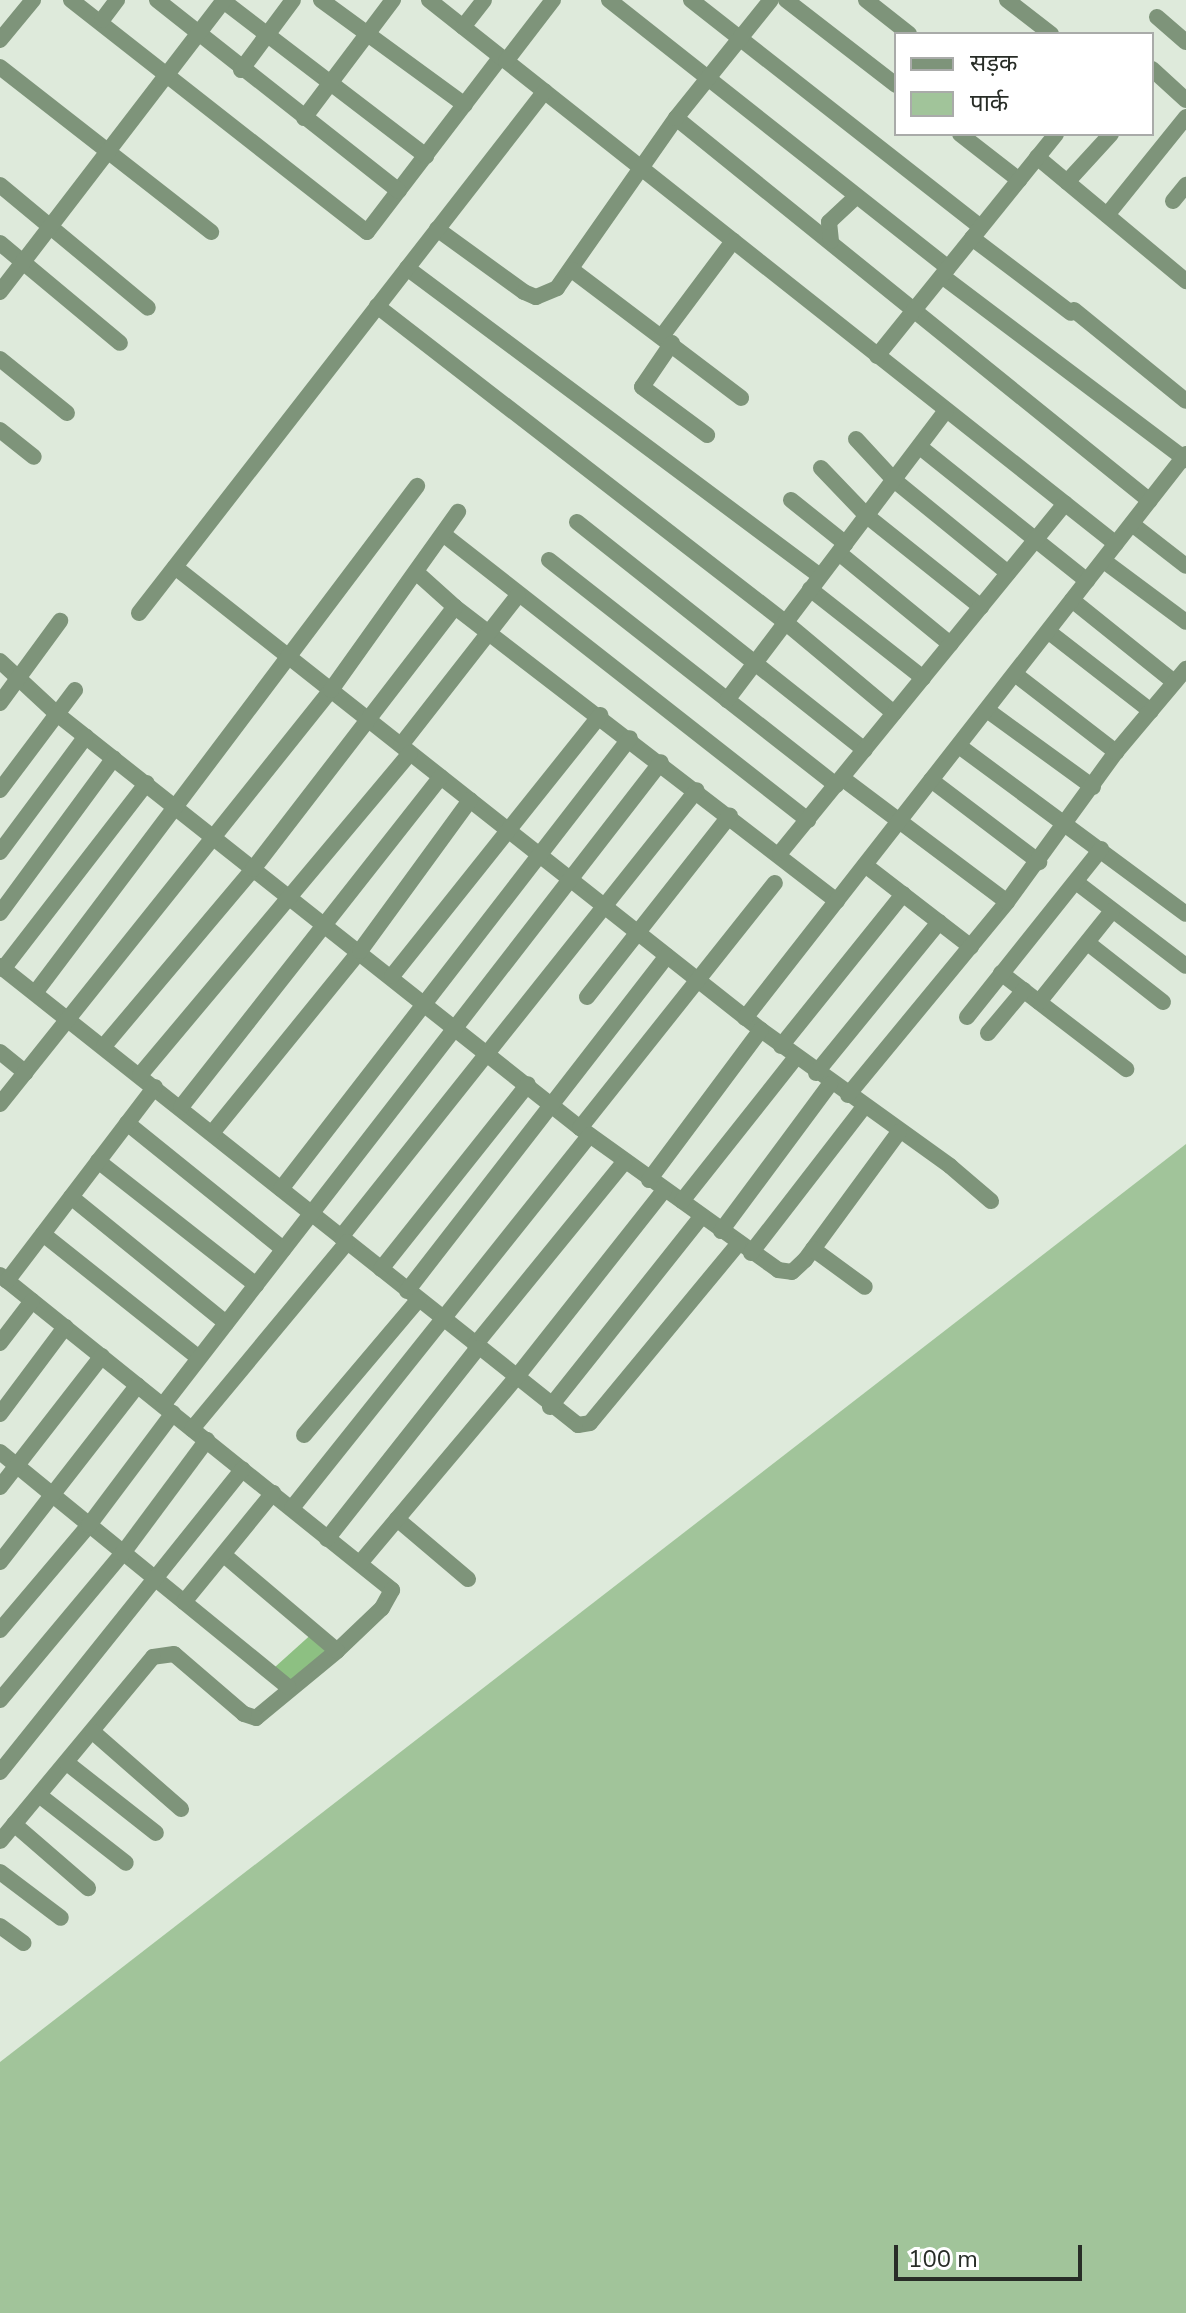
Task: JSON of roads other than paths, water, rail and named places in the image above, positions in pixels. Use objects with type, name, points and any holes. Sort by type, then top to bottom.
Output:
[{"type":"street","points":[[0,40],[33,0]]},
{"type":"street","points":[[71,0],[102,20],[165,77],[367,232],[465,105],[553,0]]},
{"type":"street","points":[[102,20],[117,0]]},
{"type":"street","points":[[157,0],[197,36],[399,191]]},
{"type":"street","points":[[0,292],[223,0],[426,156]]},
{"type":"street","points":[[241,70],[293,0]]},
{"type":"street","points":[[321,0],[465,105]]},
{"type":"street","points":[[304,118],[393,0]]},
{"type":"street","points":[[429,0],[1116,544]]},
{"type":"street","points":[[463,27],[484,0]]},
{"type":"street","points":[[609,0],[945,272],[1185,458],[745,1018]]},
{"type":"street","points":[[691,0],[1186,401]]},
{"type":"street","points":[[437,229],[536,297],[557,288],[676,118],[771,0]]},
{"type":"street","points":[[786,0],[894,83]]},
{"type":"street","points":[[866,0],[906,32]]},
{"type":"street","points":[[1007,0],[1048,32]]},
{"type":"street","points":[[1157,17],[1186,42]]},
{"type":"street","points":[[0,67],[211,232]]},
{"type":"street","points":[[1154,76],[1186,100]]},
{"type":"street","points":[[139,613],[545,91]]},
{"type":"street","points":[[1107,215],[1186,117]]},
{"type":"street","points":[[676,118],[915,308],[1150,501]]},
{"type":"street","points":[[963,136],[1019,180]]},
{"type":"street","points":[[1067,182],[1109,136]]},
{"type":"street","points":[[877,356],[1019,180],[1044,142],[1067,182],[1186,281]]},
{"type":"street","points":[[0,185],[148,308]]},
{"type":"street","points":[[1173,201],[1186,185]]},
{"type":"street","points":[[831,241],[829,222],[856,197]]},
{"type":"street","points":[[707,435],[642,387],[667,340],[733,241]]},
{"type":"street","points":[[0,243],[120,343]]},
{"type":"street","points":[[407,268],[815,582],[923,678]]},
{"type":"street","points":[[572,270],[741,398]]},
{"type":"street","points":[[377,306],[785,622],[894,713]]},
{"type":"street","points":[[0,359],[67,413]]},
{"type":"street","points":[[727,700],[946,410]]},
{"type":"street","points":[[0,430],[34,457]]},
{"type":"street","points":[[856,439],[894,480],[1008,573]]},
{"type":"street","points":[[920,447],[1087,581]]},
{"type":"street","points":[[821,468],[867,516],[981,607]]},
{"type":"street","points":[[35,993],[417,486]]},
{"type":"street","points":[[791,500],[950,644]]},
{"type":"street","points":[[780,853],[1065,504]]},
{"type":"street","points":[[0,1104],[331,690],[458,512]]},
{"type":"street","points":[[577,522],[865,750]]},
{"type":"street","points":[[1132,524],[1186,566]]},
{"type":"street","points":[[443,534],[808,820]]},
{"type":"street","points":[[549,560],[727,700],[1007,902]]},
{"type":"street","points":[[1104,561],[1186,622]]},
{"type":"street","points":[[175,567],[781,1046],[991,1201]]},
{"type":"street","points":[[416,572],[455,607],[490,630],[780,853],[837,901]]},
{"type":"street","points":[[140,1075],[405,749],[518,595]]},
{"type":"street","points":[[848,1095],[1039,862],[1116,752],[1180,675],[1072,600]]},
{"type":"street","points":[[104,1046],[253,869],[455,607]]},
{"type":"street","points":[[0,703],[60,621]]},
{"type":"street","points":[[1049,632],[1151,711]]},
{"type":"street","points":[[0,661],[21,675],[57,714],[490,1053],[585,1132],[744,1248],[787,1273],[813,1249],[899,1132]]},
{"type":"street","points":[[1015,674],[1116,752]]},
{"type":"street","points":[[0,790],[75,690]]},
{"type":"street","points":[[987,710],[1093,787]]},
{"type":"street","points":[[392,976],[505,828],[600,715]]},
{"type":"street","points":[[0,852],[86,736]]},
{"type":"street","points":[[281,1189],[630,738]]},
{"type":"street","points":[[959,746],[1068,823],[1186,914]]},
{"type":"street","points":[[0,913],[114,758]]},
{"type":"street","points":[[0,1630],[89,1525],[199,1358],[573,881],[661,762]]},
{"type":"street","points":[[181,1107],[441,777]]},
{"type":"street","points":[[931,780],[1039,862]]},
{"type":"street","points":[[147,783],[2,968],[181,1107],[550,1407],[578,1425],[590,1423],[864,1107]]},
{"type":"street","points":[[192,1429],[697,790]]},
{"type":"street","points":[[212,1133],[360,951],[470,800]]},
{"type":"street","points":[[587,997],[730,815]]},
{"type":"street","points":[[967,1017],[1101,849]]},
{"type":"street","points":[[865,865],[971,947]]},
{"type":"street","points":[[1076,882],[1186,966]]},
{"type":"street","points":[[292,1508],[444,1321],[696,979],[775,883]]},
{"type":"street","points":[[781,1046],[903,894]]},
{"type":"street","points":[[1039,1002],[1089,944],[1112,911]]},
{"type":"street","points":[[816,1073],[939,922]]},
{"type":"street","points":[[1089,944],[1163,1002]]},
{"type":"street","points":[[304,1435],[667,956]]},
{"type":"street","points":[[1001,973],[1126,1069]]},
{"type":"street","points":[[988,1033],[1024,990]]},
{"type":"street","points":[[649,1180],[761,1030]]},
{"type":"street","points":[[0,1052],[26,1073]]},
{"type":"street","points":[[682,1201],[796,1057]]},
{"type":"street","points":[[381,1269],[528,1084]]},
{"type":"street","points":[[721,1231],[830,1084]]},
{"type":"street","points":[[0,1841],[153,1657],[163,1652],[192,1667],[251,1718],[337,1651],[392,1594],[387,1583],[327,1539],[4,1278],[43,1234],[155,1087]]},
{"type":"street","points":[[127,1123],[283,1249]]},
{"type":"street","points":[[98,1161],[256,1285]]},
{"type":"street","points":[[327,1539],[624,1162]]},
{"type":"street","points":[[360,1563],[515,1379],[664,1190]]},
{"type":"street","points":[[71,1197],[226,1323]]},
{"type":"street","points":[[550,1407],[702,1216]]},
{"type":"street","points":[[43,1234],[199,1358]]},
{"type":"street","points":[[813,1249],[865,1287]]},
{"type":"street","points":[[0,1343],[32,1301]]},
{"type":"street","points":[[0,1414],[65,1327]]},
{"type":"street","points":[[0,1487],[102,1356]]},
{"type":"street","points":[[0,1562],[54,1497],[138,1385]]},
{"type":"street","points":[[0,1700],[123,1553],[207,1440]]},
{"type":"street","points":[[0,1452],[288,1687]]},
{"type":"street","points":[[0,1772],[243,1469]]},
{"type":"street","points":[[184,1602],[273,1493]]},
{"type":"street","points":[[397,1519],[468,1579]]},
{"type":"street","points":[[224,1555],[337,1651]]},
{"type":"street","points":[[93,1732],[181,1809]]},
{"type":"street","points":[[67,1763],[156,1833]]},
{"type":"street","points":[[39,1795],[126,1863]]},
{"type":"street","points":[[14,1824],[88,1888]]},
{"type":"street","points":[[0,1872],[61,1918]]},
{"type":"street","points":[[0,1926],[23,1943]]}]
